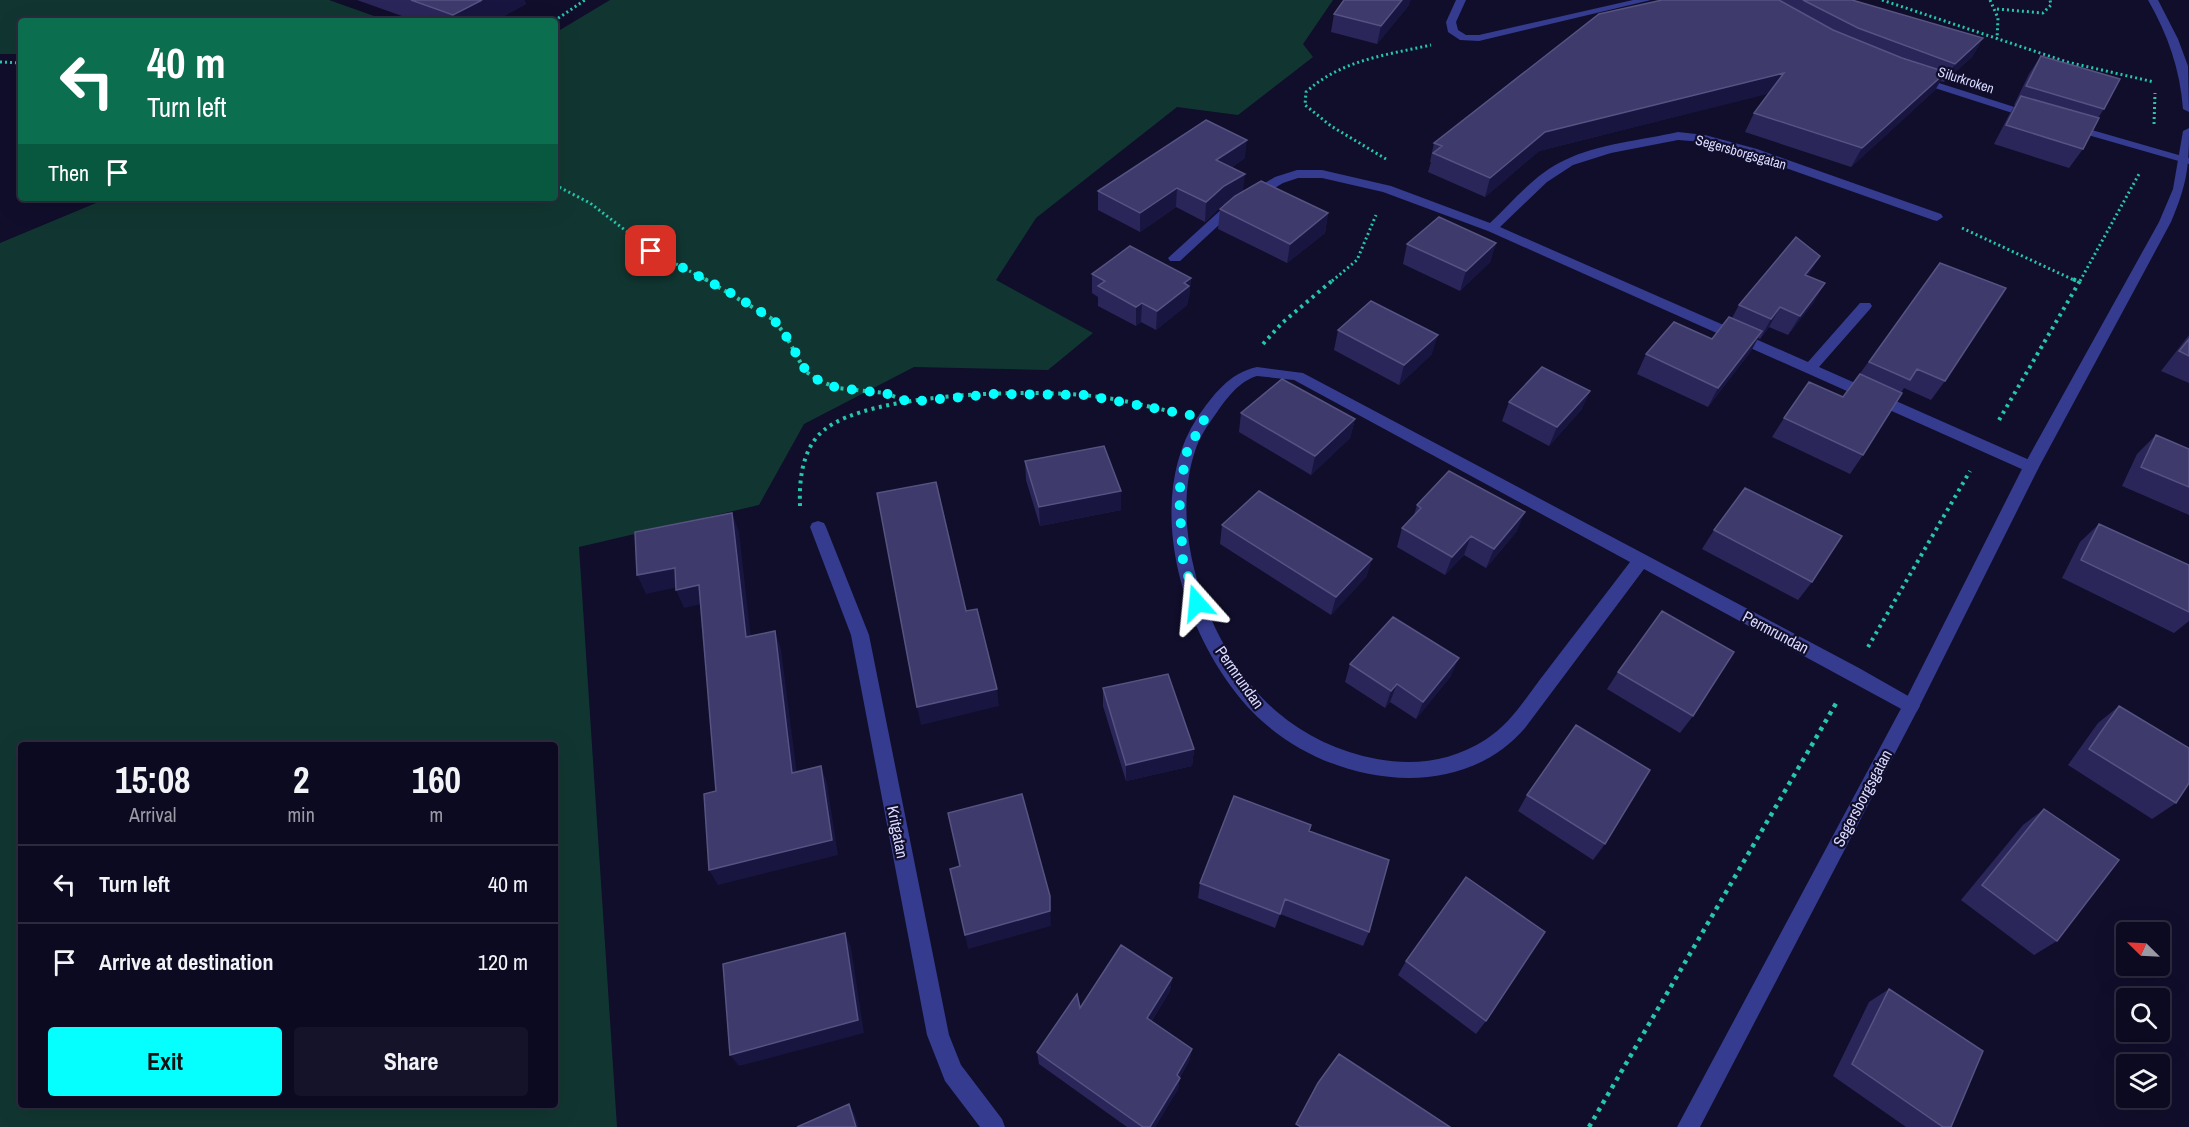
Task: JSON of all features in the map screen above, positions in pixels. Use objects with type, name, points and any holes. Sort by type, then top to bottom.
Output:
[{"type":"street","points":[[1461,0],[1451,22],[1453,32],[1464,38],[1479,38],[1646,0]]},
{"type":"street","points":[[2153,0],[2174,37],[2188,90],[2189,109]]},
{"type":"street","name":"Silurkroken","points":[[1910,77],[2186,161]]},
{"type":"street","name":"Segersborgsgatan","points":[[1688,1127],[1911,706],[2031,467],[2165,222],[2179,189],[2186,161],[2189,131]]},
{"type":"street","name":"Segersborgsgatan","points":[[1492,228],[1543,179],[1569,162],[1609,150],[1678,136],[1705,139],[1753,152],[1937,218]]},
{"type":"street","points":[[1175,258],[1228,210],[1279,180],[1297,174],[1322,174],[1396,191],[1492,228],[2031,467]]},
{"type":"street","points":[[1811,368],[1864,306]]},
{"type":"street","name":"Permrundan","points":[[1641,560],[1510,732],[1467,759],[1437,770],[1395,772],[1355,763],[1316,749],[1268,715],[1244,688],[1220,651],[1197,603],[1183,561],[1179,493],[1187,452],[1205,418],[1234,380],[1253,371],[1298,376],[1853,673],[1911,706]]},
{"type":"street","name":"Kritgatan","points":[[818,527],[860,634],[938,1035],[953,1073],[994,1127]]},
{"type":"path","points":[[558,19],[585,0]]},
{"type":"path","points":[[1882,0],[2067,62],[2154,82]]},
{"type":"path","points":[[1990,0],[1997,9],[1999,24],[1997,39]]},
{"type":"path","points":[[1997,9],[2043,13],[2051,5],[2050,0]]},
{"type":"path","points":[[0,62],[18,63]]},
{"type":"path","points":[[1589,1127],[2131,192],[2149,150],[2156,114],[2153,72]]},
{"type":"path","points":[[558,187],[590,203],[651,251],[729,292],[774,320],[806,371],[818,380],[837,388],[885,393],[909,402]]},
{"type":"path","points":[[1937,218],[2079,282]]},
{"type":"path","points":[[818,527],[800,505],[799,482],[807,454],[825,429],[842,418],[873,407],[994,394],[1085,395],[1205,418]]},
{"type":"green space","points":[[0,0],[329,0],[380,18],[18,18],[18,54],[0,54]]},
{"type":"green space","points":[[610,0],[1333,0],[1303,44],[1313,57],[1238,115],[1177,107],[1036,218],[996,280],[1093,333],[1048,370],[914,367],[804,424],[759,505],[579,547],[617,1127],[0,1127],[0,243],[101,201],[558,201],[558,31]]},
{"type":"building","points":[[411,0],[482,0],[453,15]]},
{"type":"building","points":[[1344,0],[1402,0],[1381,26],[1334,14]]},
{"type":"building","points":[[1662,0],[1779,0],[1833,30],[1902,58],[1946,72],[1862,148],[1754,113],[1784,73],[1545,132],[1490,178],[1433,153],[1442,146],[1434,143],[1599,14]]},
{"type":"building","points":[[1803,0],[1852,0],[1983,38],[1955,64],[1858,28]]},
{"type":"building","points":[[2041,56],[2120,79],[2104,109],[2026,86]]},
{"type":"building","points":[[2021,96],[2099,118],[2083,149],[2006,125]]},
{"type":"building","points":[[1206,120],[1247,140],[1216,160],[1245,174],[1224,186],[1206,202],[1177,188],[1140,213],[1098,191]]},
{"type":"building","points":[[1261,181],[1328,213],[1290,244],[1220,209],[1235,196]]},
{"type":"building","points":[[1439,217],[1496,243],[1466,271],[1407,244]]},
{"type":"building","points":[[1796,237],[1820,256],[1805,275],[1825,283],[1800,316],[1780,307],[1771,319],[1739,305]]},
{"type":"building","points":[[1130,246],[1191,278],[1184,283],[1189,286],[1157,311],[1142,303],[1136,307],[1098,286],[1105,281],[1092,274]]},
{"type":"building","points":[[1940,263],[2006,288],[1945,381],[1917,369],[1910,380],[1869,362]]},
{"type":"building","points":[[1371,301],[1438,335],[1404,365],[1338,330]]},
{"type":"building","points":[[1729,317],[1762,331],[1718,388],[1646,354],[1674,322],[1712,339]]},
{"type":"building","points":[[2189,339],[2189,356],[2179,351]]},
{"type":"building","points":[[1542,367],[1590,391],[1557,427],[1509,402]]},
{"type":"building","points":[[1860,374],[1902,393],[1863,455],[1784,418],[1809,382],[1843,397]]},
{"type":"building","points":[[1282,379],[1355,419],[1315,456],[1241,413]]},
{"type":"building","points":[[2156,435],[2189,449],[2189,487],[2141,467]]},
{"type":"building","points":[[1104,446],[1121,491],[1039,507],[1025,461]]},
{"type":"building","points":[[1449,471],[1525,512],[1494,549],[1471,536],[1452,557],[1402,528],[1421,508],[1417,505]]},
{"type":"building","points":[[936,482],[966,611],[977,609],[997,689],[917,707],[877,493]]},
{"type":"building","points":[[1745,488],[1842,536],[1812,582],[1714,530]]},
{"type":"building","points":[[1259,491],[1372,559],[1336,597],[1222,525]]},
{"type":"building","points":[[732,513],[746,637],[775,631],[792,773],[821,766],[832,840],[709,870],[704,794],[716,791],[699,585],[676,590],[675,568],[637,575],[635,532]]},
{"type":"building","points":[[2099,524],[2189,565],[2189,612],[2081,560]]},
{"type":"building","points":[[1662,611],[1734,652],[1693,716],[1618,672]]},
{"type":"building","points":[[1393,617],[1459,658],[1423,702],[1397,684],[1391,691],[1350,664]]},
{"type":"building","points":[[1168,674],[1194,749],[1126,765],[1103,688]]},
{"type":"building","points":[[2119,706],[2189,748],[2189,783],[2176,803],[2089,749]]},
{"type":"building","points":[[1576,725],[1650,770],[1605,844],[1527,795]]},
{"type":"building","points":[[1022,794],[1050,896],[1050,911],[965,935],[950,869],[960,866],[948,813]]},
{"type":"building","points":[[1234,796],[1311,825],[1309,831],[1389,860],[1369,932],[1285,899],[1280,914],[1200,883]]},
{"type":"building","points":[[2044,809],[2119,860],[2057,941],[1982,885]]},
{"type":"building","points":[[1466,877],[1545,932],[1486,1021],[1406,961]]},
{"type":"building","points":[[845,933],[858,1020],[730,1055],[723,964]]},
{"type":"building","points":[[1121,945],[1172,978],[1147,1018],[1192,1049],[1177,1075],[1180,1078],[1150,1127],[1143,1127],[1037,1052],[1077,994],[1080,1008]]},
{"type":"building","points":[[1889,989],[1983,1051],[1951,1127],[1943,1127],[1852,1064]]},
{"type":"building","points":[[1339,1054],[1450,1127],[1301,1127],[1296,1124],[1318,1083]]},
{"type":"building","points":[[849,1104],[856,1127],[797,1127]]},
{"type":"route","points":[[651,251],[729,292],[774,320],[806,371],[818,380],[837,388],[885,393],[909,402],[994,394],[1085,395],[1205,418],[1187,452],[1179,493],[1183,561],[1197,603]]}]
